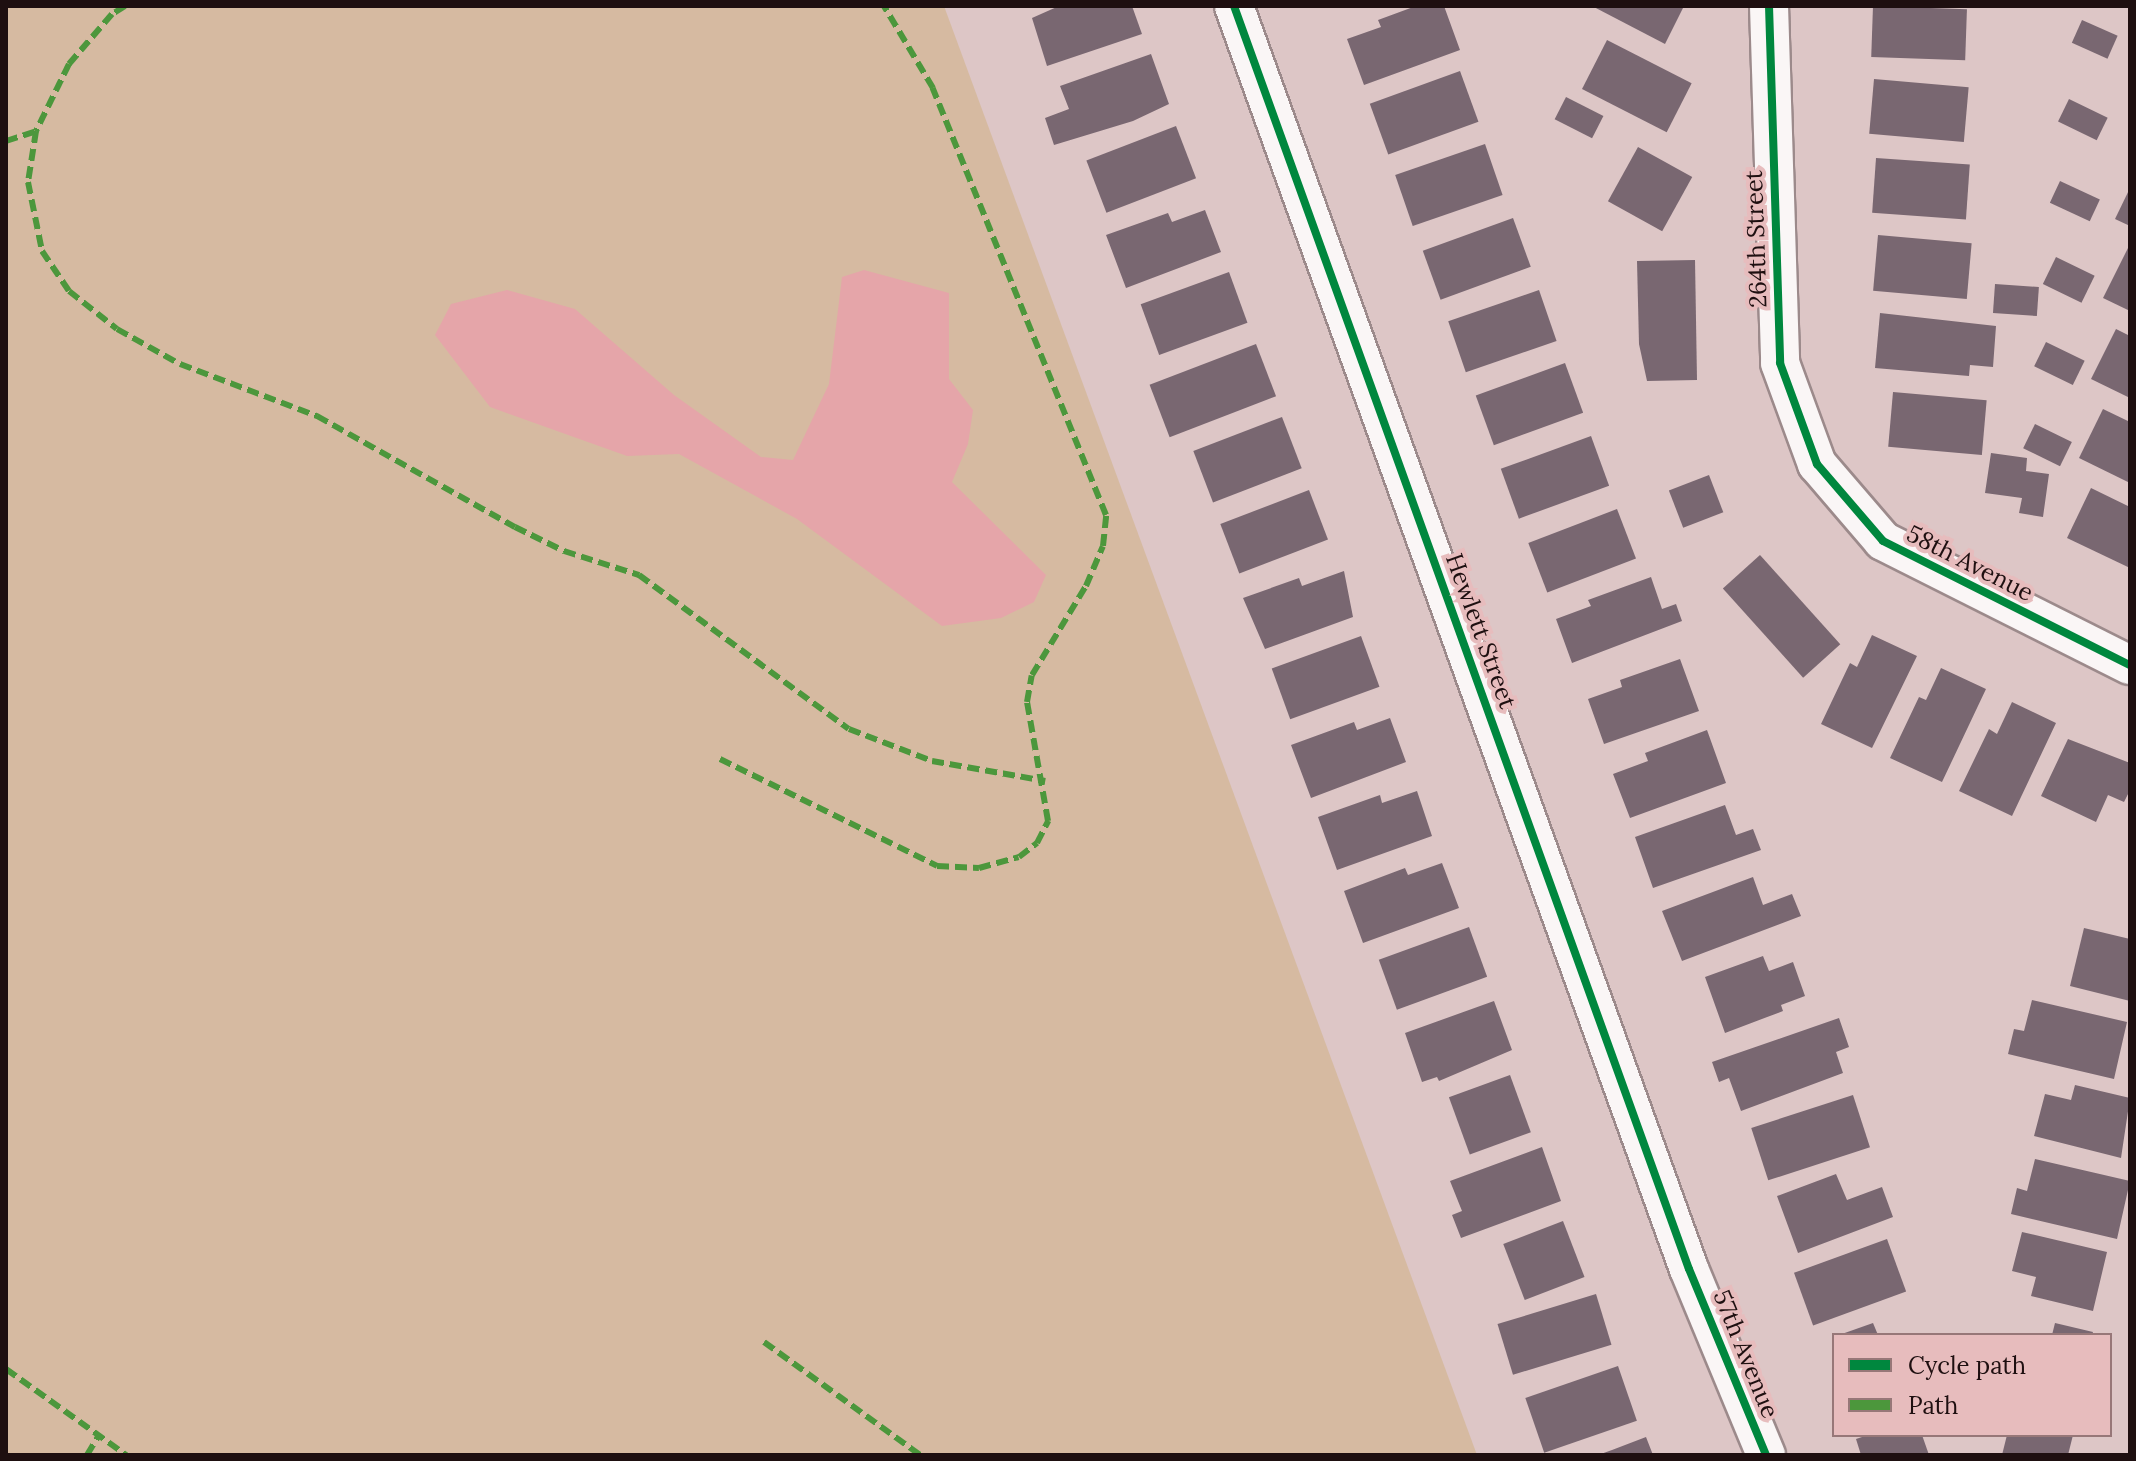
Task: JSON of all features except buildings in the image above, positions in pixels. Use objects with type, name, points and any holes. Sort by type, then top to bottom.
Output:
[{"type":"street","name":"Hewlett Street","points":[[1234,6],[1689,1269]]},
{"type":"street","name":"264th Street","points":[[1769,6],[1780,363],[1817,464]]},
{"type":"street","name":"58th Avenue","points":[[1817,464],[1883,541],[2130,665]]},
{"type":"street","name":"57th Avenue","points":[[1689,1269],[1766,1455]]},
{"type":"shaded area","points":[[6,6],[944,6],[1477,1455],[6,1455]]},
{"type":"shaded area","points":[[864,270],[949,293],[949,379],[973,410],[968,444],[952,482],[1046,575],[1034,602],[1001,618],[942,626],[797,519],[679,454],[627,456],[490,407],[435,335],[451,304],[507,290],[575,309],[674,395],[761,457],[793,460],[829,384],[842,277]]},
{"type":"marked path","points":[[125,6],[112,14],[69,64],[36,131],[28,182],[42,251],[69,291],[117,329],[180,364],[317,416],[515,527],[564,551],[639,575],[849,729],[932,761],[1045,781]]},
{"type":"marked path","points":[[720,759],[937,866],[979,868],[1019,857],[1037,843],[1048,821],[1027,702],[1032,675],[1086,586],[1103,546],[1106,515],[933,88],[884,6]]},
{"type":"marked path","points":[[6,141],[36,131]]},
{"type":"marked path","points":[[764,1342],[920,1455]]},
{"type":"marked path","points":[[6,1369],[126,1455]]},
{"type":"marked path","points":[[87,1455],[98,1437]]},
{"type":"cycle path","points":[[1234,6],[1689,1269],[1766,1455]]},
{"type":"cycle path","points":[[1769,6],[1780,363],[1817,464],[1883,541],[2130,665]]}]
